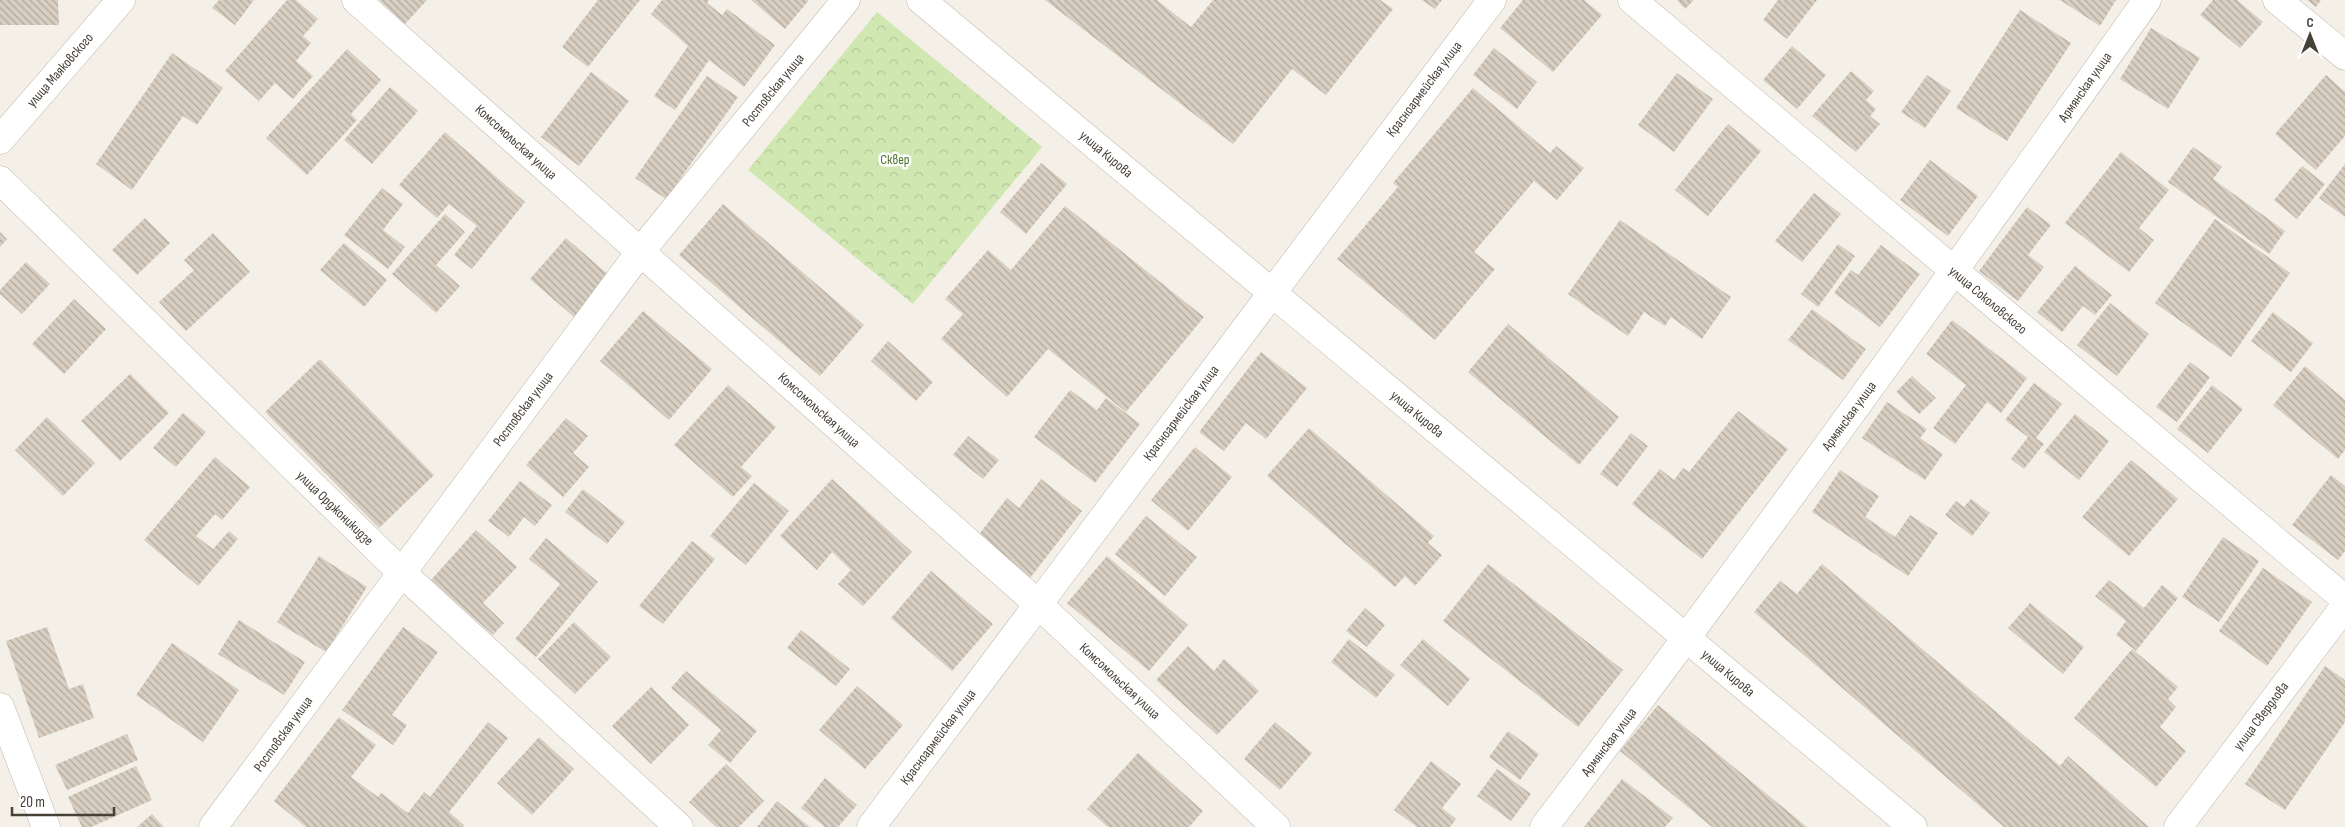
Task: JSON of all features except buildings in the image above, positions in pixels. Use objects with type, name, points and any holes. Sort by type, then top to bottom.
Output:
[{"type":"street","name":"улица Маяковского","points":[[0,140],[121,0]]},
{"type":"street","name":"Комсомольская улица","points":[[356,0],[1038,604],[1276,827]]},
{"type":"street","name":"Ростовская улица","points":[[213,827],[640,252],[846,0]]},
{"type":"street","name":"улица Кирова","points":[[921,0],[1913,827]]},
{"type":"street","name":"Красноармейская улица","points":[[871,827],[1492,0]]},
{"type":"street","name":"улица Соколовского","points":[[1632,0],[2345,599]]},
{"type":"street","name":"Армянская улица","points":[[1544,827],[1687,639],[1954,272],[2147,0]]},
{"type":"street","points":[[2277,0],[2345,56]]},
{"type":"street","name":"улица Орджоникидзе","points":[[0,180],[401,572],[679,827]]},
{"type":"street","name":"улица Свердлова","points":[[2178,827],[2345,606]]},
{"type":"street","points":[[0,707],[46,827]]},
{"type":"green space","name":"Сквер","points":[[877,12],[1042,147],[913,304],[748,170]]}]
